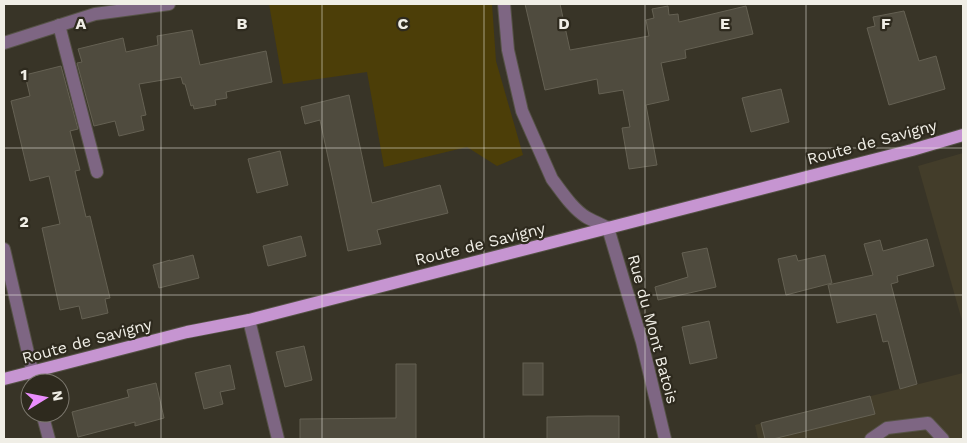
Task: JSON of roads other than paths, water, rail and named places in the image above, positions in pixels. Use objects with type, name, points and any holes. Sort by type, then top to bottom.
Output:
[{"type":"main road","name":"Route de Savigny","points":[[48,373],[187,332],[250,320],[912,150],[963,134]]},
{"type":"main road","name":"Route de Savigny","points":[[4,379],[20,378]]},
{"type":"street","points":[[4,43],[59,26],[94,9],[169,4]]},
{"type":"street","points":[[504,4],[508,50],[522,111],[552,179],[569,201],[586,217],[608,228]]},
{"type":"street","points":[[59,26],[97,172]]},
{"type":"street","name":"Rue du Mont Batois","points":[[608,228],[642,342],[665,439]]},
{"type":"street","points":[[4,249],[33,373]]},
{"type":"street","points":[[250,320],[278,439]]},
{"type":"street","points":[[45,423],[49,439]]},
{"type":"street","points":[[871,439],[887,428],[928,423],[943,439]]}]
